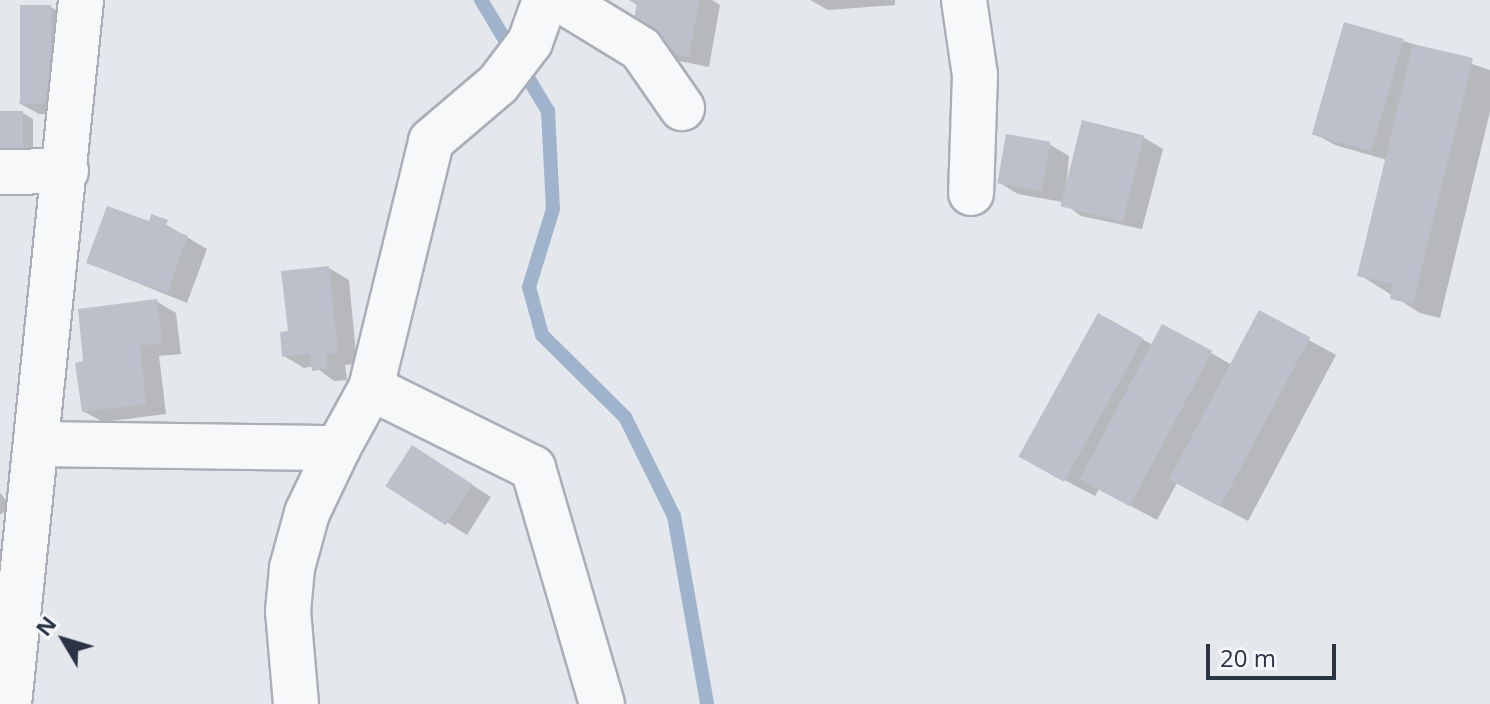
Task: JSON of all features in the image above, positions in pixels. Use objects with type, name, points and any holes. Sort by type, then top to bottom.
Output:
[{"type":"street","points":[[9,704],[66,171],[81,0]]},
{"type":"street","points":[[296,704],[288,611],[292,568],[307,513],[371,388],[431,141],[498,84],[530,42],[545,0]]},
{"type":"street","points":[[561,0],[641,49],[682,108]]},
{"type":"street","points":[[964,0],[975,75],[971,193]]},
{"type":"street","points":[[0,172],[66,171]]},
{"type":"street","points":[[371,388],[533,468],[602,704]]},
{"type":"street","points":[[38,444],[338,448]]},
{"type":"building","points":[[632,0],[699,0],[689,57],[652,50],[631,35],[637,3]]},
{"type":"building","points":[[20,5],[51,5],[51,104],[20,104]]},
{"type":"building","points":[[1344,22],[1404,39],[1371,152],[1312,134]]},
{"type":"building","points":[[1413,44],[1473,58],[1413,304],[1390,299],[1393,284],[1357,276]]},
{"type":"building","points":[[0,111],[23,111],[23,149],[0,149]]},
{"type":"building","points":[[1082,120],[1144,135],[1123,222],[1060,206]]},
{"type":"building","points":[[1006,134],[1050,142],[1042,191],[997,183]]},
{"type":"building","points":[[107,206],[149,221],[151,214],[168,220],[165,227],[188,236],[167,293],[86,263]]},
{"type":"building","points":[[329,266],[338,353],[326,355],[328,369],[312,371],[310,354],[282,357],[280,332],[288,331],[281,271]]},
{"type":"building","points":[[157,299],[162,343],[140,346],[146,404],[82,412],[75,363],[83,361],[78,309]]},
{"type":"building","points":[[1259,310],[1310,337],[1220,507],[1169,480]]},
{"type":"building","points":[[1098,313],[1143,338],[1064,482],[1018,456]]},
{"type":"building","points":[[1162,324],[1212,351],[1130,506],[1079,479]]},
{"type":"building","points":[[412,445],[472,484],[446,525],[385,486]]},
{"type":"waterway","points":[[481,0],[548,111],[553,209],[529,287],[542,335],[625,417],[674,516],[707,704]]}]
